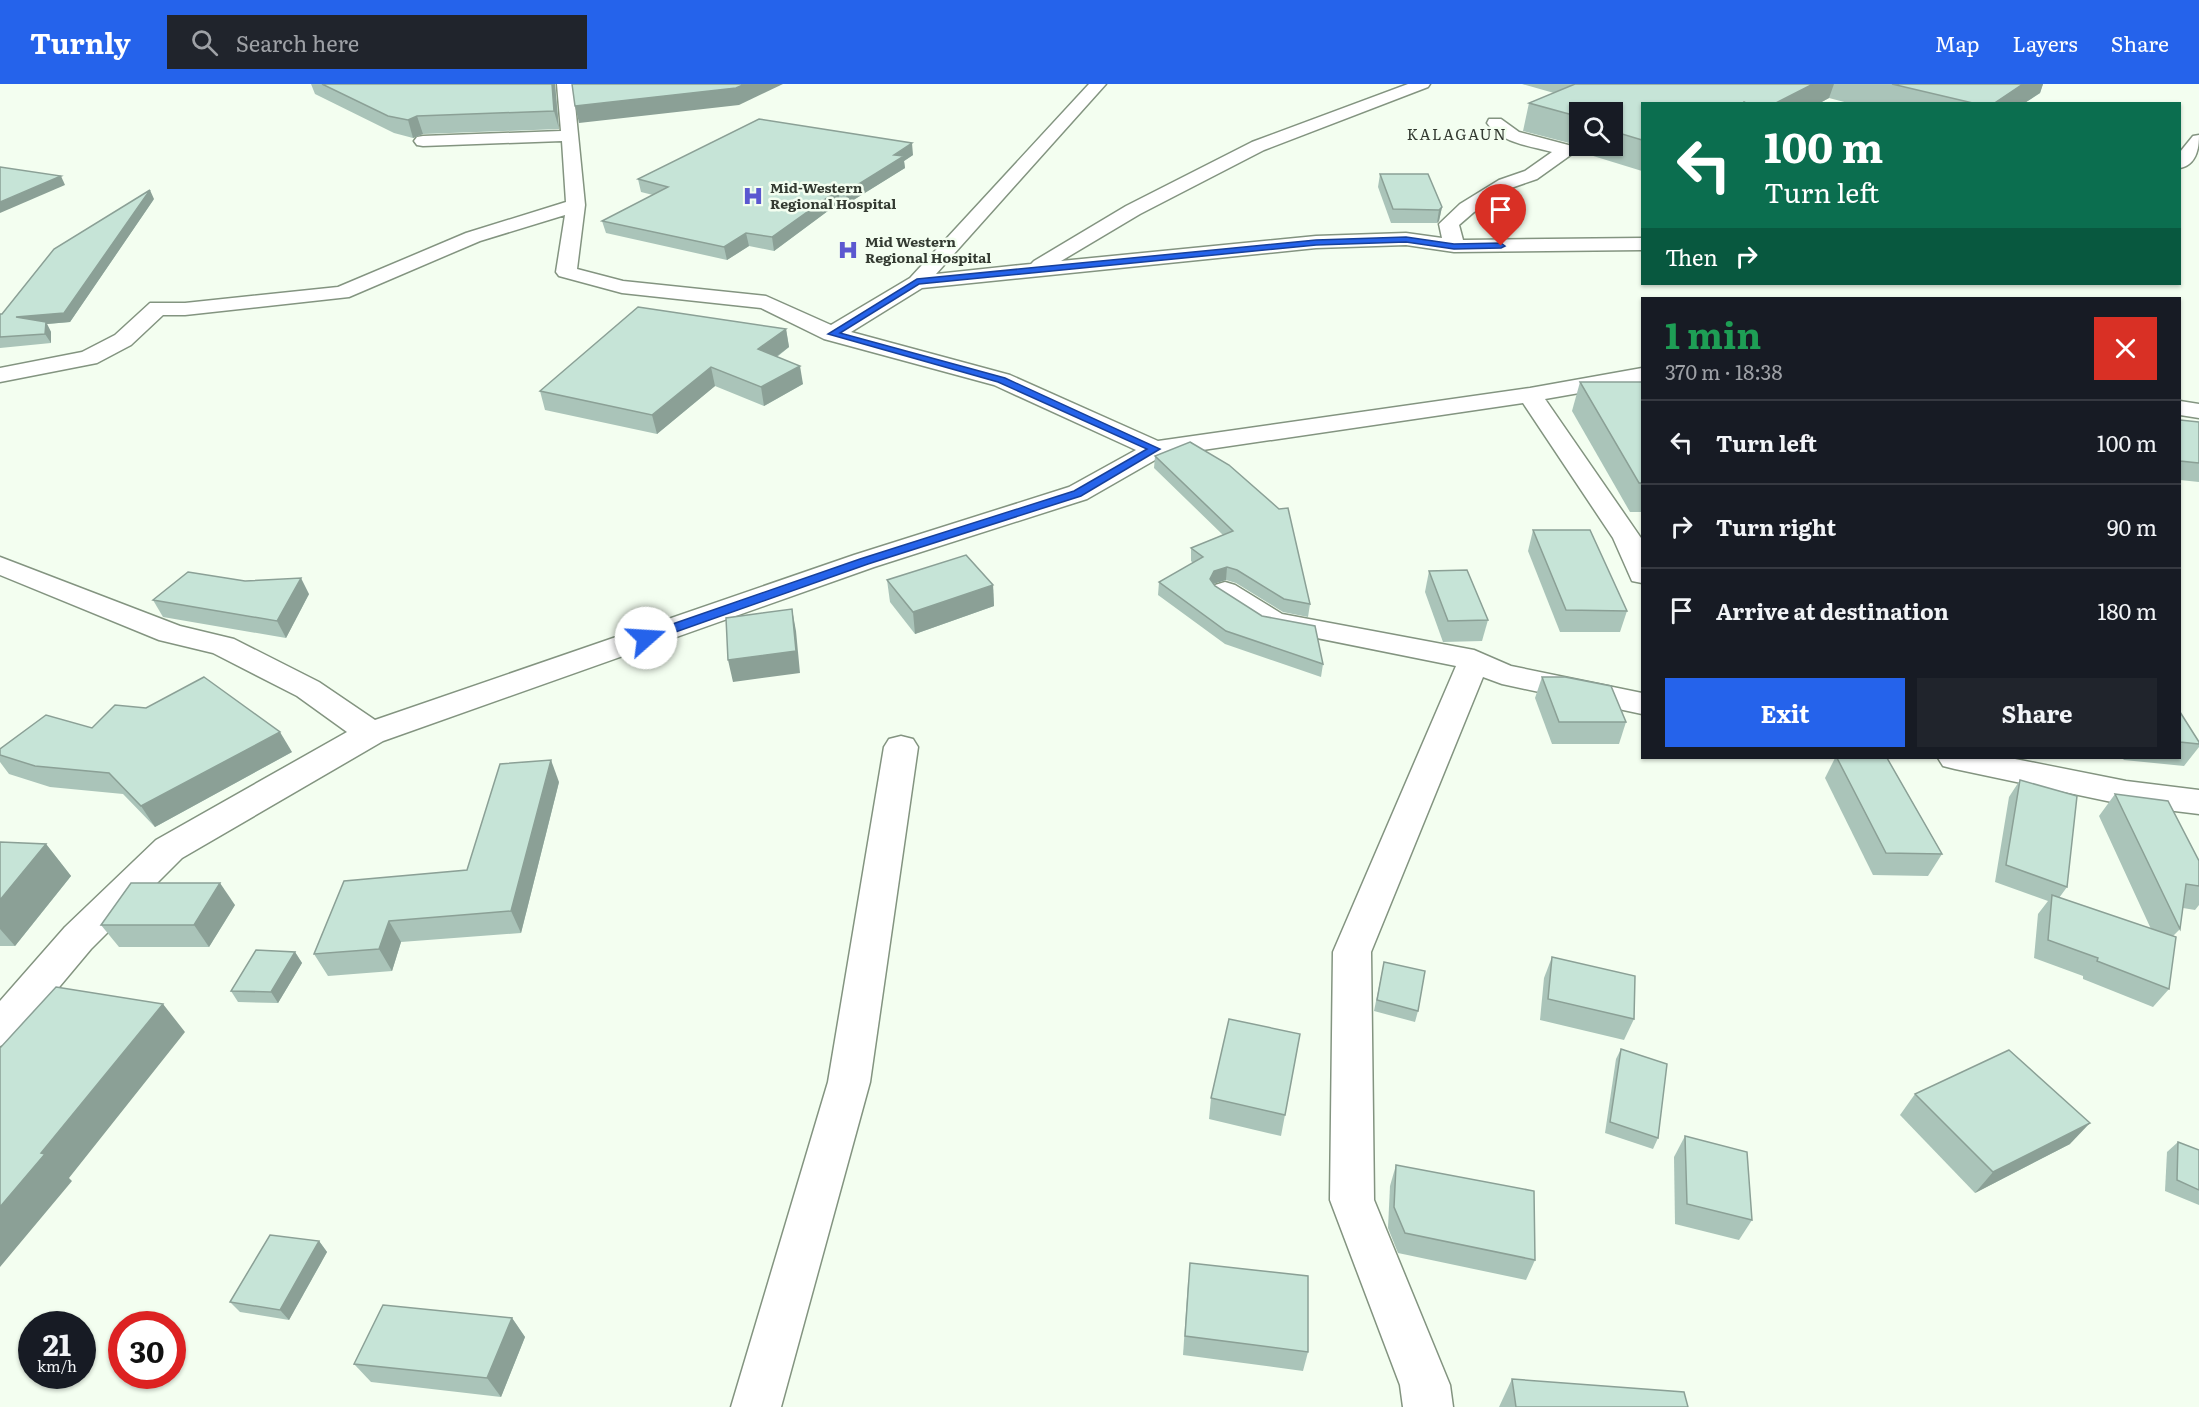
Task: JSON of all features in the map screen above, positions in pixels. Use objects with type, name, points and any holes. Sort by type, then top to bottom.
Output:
[{"type":"street","points":[[565,84],[576,205],[566,272],[622,287],[766,302],[832,334],[1002,380],[1155,449]]},
{"type":"street","points":[[832,334],[917,282],[1098,84]]},
{"type":"street","points":[[1031,271],[1133,210],[1258,146],[1422,84]]},
{"type":"street","points":[[1454,246],[1449,224],[1467,208],[1505,184],[1531,175],[1566,150],[1513,136],[1495,123]]},
{"type":"street","points":[[423,141],[570,136]]},
{"type":"street","points":[[2181,162],[2199,140]]},
{"type":"street","points":[[0,375],[89,358],[123,340],[158,308],[185,309],[342,293],[473,237],[576,205]]},
{"type":"street","points":[[917,282],[1316,242],[1406,239],[1454,246],[1641,244]]},
{"type":"street","points":[[0,1029],[78,938],[169,849],[371,733],[864,561],[1078,493],[1155,449],[1530,394],[1641,375]]},
{"type":"street","points":[[1530,394],[1628,538],[1641,572]]},
{"type":"street","points":[[2181,408],[2199,411]]},
{"type":"street","points":[[0,565],[170,633],[223,646],[308,689],[371,733]]},
{"type":"street","points":[[1225,591],[1273,621],[1474,660],[1502,674],[1641,703]]},
{"type":"street","points":[[1428,1407],[1425,1385],[1352,1200],[1352,952],[1474,660]]},
{"type":"street","points":[[756,1407],[849,1082],[901,747]]},
{"type":"street","points":[[1960,759],[2126,794],[2199,802]]},
{"type":"building","points":[[322,84],[552,84],[554,111],[417,116],[408,120],[388,116]]},
{"type":"building","points":[[572,84],[745,84],[736,88],[575,106]]},
{"type":"building","points":[[1575,84],[1813,84],[1778,102],[1641,102],[1641,140],[1623,134],[1623,102],[1569,102],[1569,114],[1529,103]]},
{"type":"building","points":[[1892,84],[2023,84],[1996,102],[1968,102]]},
{"type":"building","points":[[759,119],[912,143],[894,155],[904,156],[846,192],[838,190],[772,237],[746,233],[724,247],[602,221],[668,187],[638,179]]},
{"type":"building","points":[[0,167],[61,176],[0,202]]},
{"type":"building","points":[[1380,174],[1428,174],[1442,207],[1439,210],[1393,209]]},
{"type":"building","points":[[150,190],[64,313],[16,317],[46,322],[45,334],[0,337],[0,314],[54,249]]},
{"type":"building","points":[[638,307],[786,329],[758,349],[800,366],[761,387],[711,367],[652,415],[540,391]]},
{"type":"building","points":[[1580,382],[1641,382],[1641,483]]},
{"type":"building","points":[[2181,420],[2199,422],[2199,463],[2181,461]]},
{"type":"building","points":[[1190,442],[1229,465],[1279,509],[1288,508],[1310,604],[1284,599],[1237,570],[1227,567],[1214,571],[1210,579],[1215,586],[1262,616],[1315,626],[1323,664],[1226,631],[1159,582],[1203,557],[1191,548],[1233,531],[1155,456]]},
{"type":"building","points":[[1533,530],[1590,530],[1627,611],[1566,610]]},
{"type":"building","points":[[966,555],[993,585],[913,612],[887,580]]},
{"type":"building","points":[[1467,570],[1488,620],[1448,621],[1429,571]]},
{"type":"building","points":[[188,572],[245,581],[301,578],[277,621],[153,600]]},
{"type":"building","points":[[792,609],[796,651],[728,660],[726,618]]},
{"type":"building","points":[[204,677],[280,732],[141,806],[109,773],[35,766],[0,755],[0,749],[46,715],[92,728],[115,705],[146,708]]},
{"type":"building","points":[[1542,677],[1565,677],[1611,686],[1626,722],[1559,722]]},
{"type":"building","points":[[2181,714],[2199,742],[2199,744],[2181,742]]},
{"type":"building","points":[[1838,759],[1888,759],[1942,854],[1886,853]]},
{"type":"building","points":[[551,760],[511,911],[389,921],[379,949],[314,954],[344,881],[467,870],[500,764]]},
{"type":"building","points":[[2020,780],[2077,796],[2067,887],[2006,865]]},
{"type":"building","points":[[2115,794],[2168,801],[2199,861],[2199,886],[2186,884],[2180,929]]},
{"type":"building","points":[[0,842],[46,844],[0,900]]},
{"type":"building","points":[[131,883],[220,883],[194,925],[101,925]]},
{"type":"building","points":[[2052,895],[2176,937],[2169,989],[2097,961],[2098,958],[2048,940]]},
{"type":"building","points":[[256,950],[295,952],[271,992],[231,991]]},
{"type":"building","points":[[1552,957],[1635,976],[1634,1019],[1548,999]]},
{"type":"building","points":[[1384,962],[1425,971],[1418,1011],[1377,1000]]},
{"type":"building","points":[[56,987],[163,1004],[41,1153],[45,1154],[0,1207],[0,1048]]},
{"type":"building","points":[[1229,1019],[1300,1034],[1285,1115],[1211,1098]]},
{"type":"building","points":[[1621,1049],[1667,1064],[1658,1138],[1610,1122]]},
{"type":"building","points":[[2009,1050],[2090,1123],[1993,1172],[1915,1094]]},
{"type":"building","points":[[1685,1136],[1747,1152],[1752,1220],[1687,1204]]},
{"type":"building","points":[[2178,1142],[2199,1150],[2199,1190],[2177,1180]]},
{"type":"building","points":[[1396,1165],[1534,1191],[1535,1260],[1405,1233],[1394,1207]]},
{"type":"building","points":[[270,1235],[319,1241],[280,1310],[230,1302]]},
{"type":"building","points":[[1190,1263],[1308,1276],[1308,1352],[1185,1336]]},
{"type":"building","points":[[383,1305],[512,1318],[487,1378],[354,1364]]},
{"type":"building","points":[[1512,1379],[1684,1392],[1688,1407],[1516,1407]]},
{"type":"place","name":"Mid-Western Regional Hospital","points":[[753,196]]},
{"type":"place","name":"Mid Western Regional Hospital","points":[[848,250]]},
{"type":"district","name":"KALAGAUN","points":[[1457,135]]},
{"type":"route","points":[[646,638],[864,561],[1078,493],[1155,449],[1002,380],[832,334],[917,282],[1316,242],[1406,239],[1454,246],[1501,246]]}]
